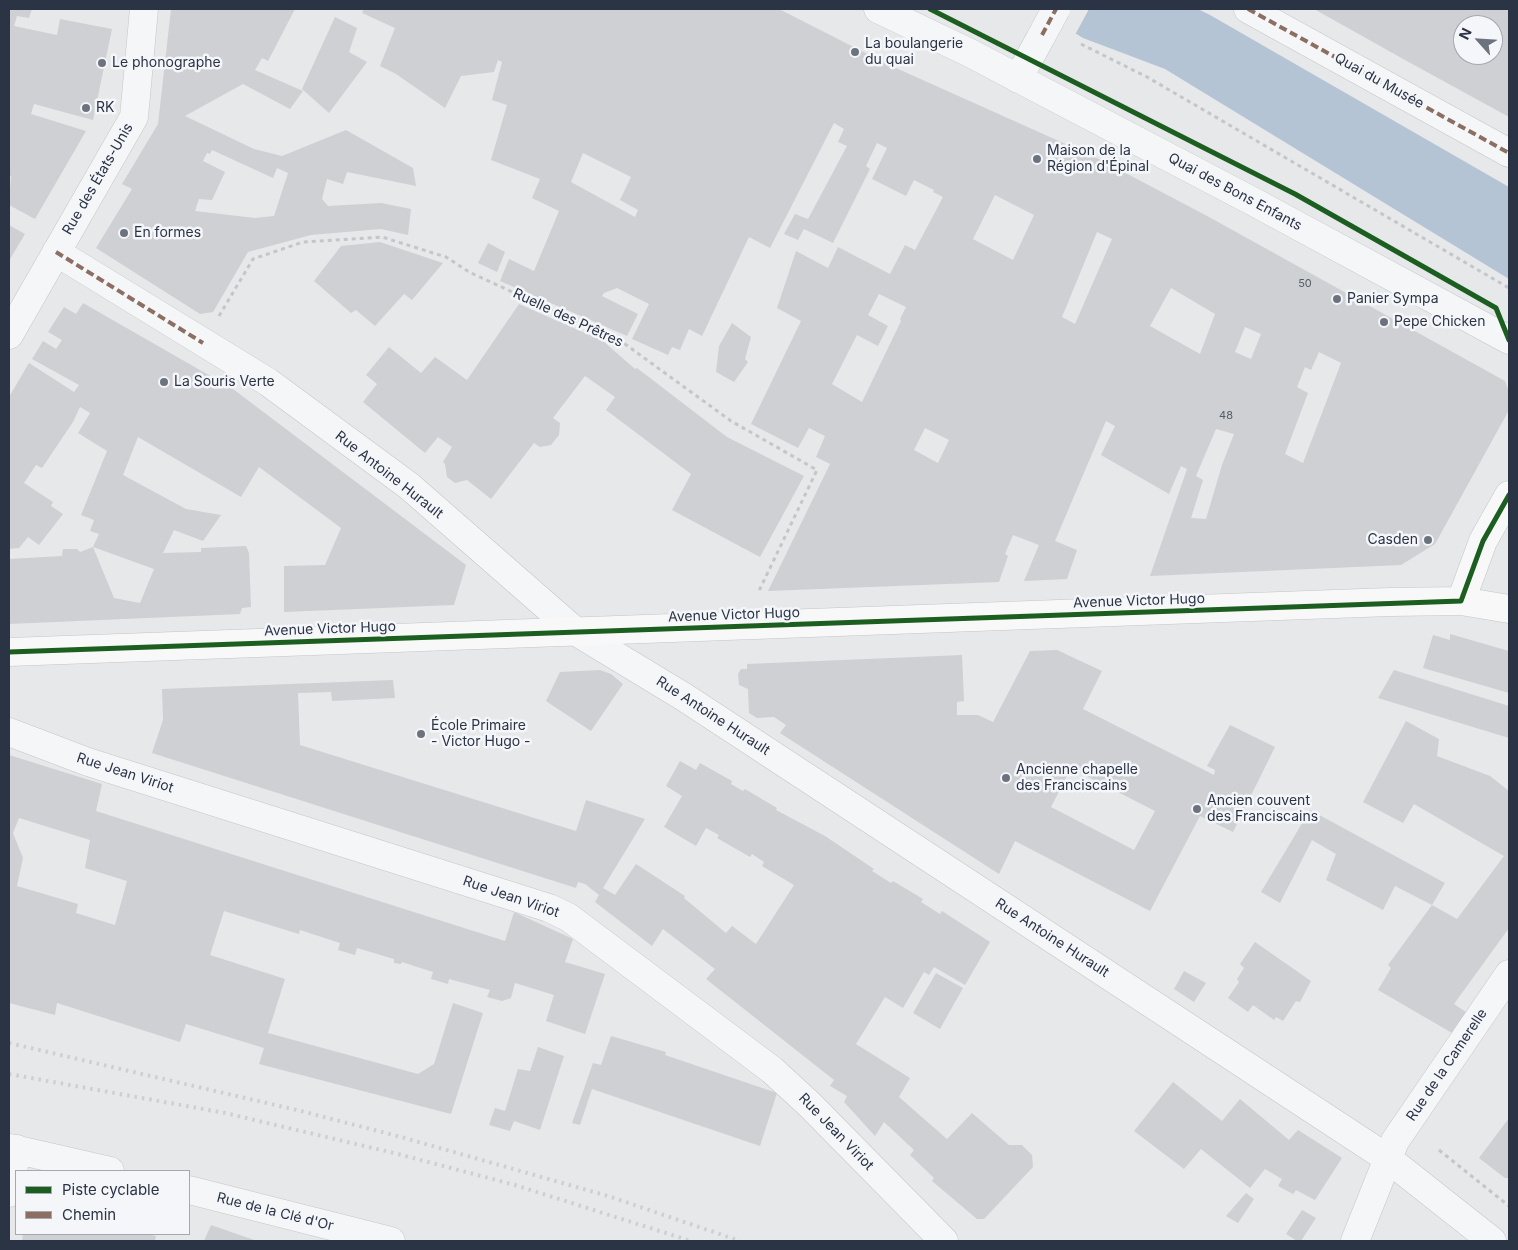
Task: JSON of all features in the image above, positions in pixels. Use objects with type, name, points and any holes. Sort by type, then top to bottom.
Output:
[{"type":"main road","points":[[1461,601],[1483,541],[1509,494]]},
{"type":"main road","name":"Avenue Victor Hugo","points":[[9,652],[1461,601],[1509,609]]},
{"type":"street","name":"Rue des États-Unis","points":[[9,335],[134,117],[144,9]]},
{"type":"street","name":"Quai des Bons Enfants","points":[[878,9],[1018,79],[1254,202],[1509,340]]},
{"type":"street","points":[[1018,79],[1056,9]]},
{"type":"street","name":"Quai du Musée","points":[[1248,9],[1509,152]]},
{"type":"street","name":"Rue Antoine Hurault","points":[[56,252],[268,382],[409,486],[575,631],[684,697],[1388,1158],[1492,1241]]},
{"type":"street","name":"Rue Jean Viriot","points":[[9,732],[88,762],[548,908],[568,917],[772,1070],[809,1104],[944,1241]]},
{"type":"street","name":"Rue de la Camerelle","points":[[1388,1158],[1395,1141],[1509,974]]},
{"type":"street","points":[[9,1193],[13,1148],[106,1170]]},
{"type":"street","points":[[1355,1241],[1388,1158]]},
{"type":"street","name":"Rue de la Clé d'Or","points":[[190,1190],[391,1241]]},
{"type":"path","points":[[1081,44],[1147,77],[1509,288]]},
{"type":"path","points":[[1439,1150],[1509,1206]]},
{"type":"water","points":[[1035,9],[1198,9],[1210,15],[1509,187],[1509,279],[1165,69],[1083,38]]},
{"type":"pier","points":[[1032,9],[1089,9],[1075,35]]},
{"type":"building","points":[[9,9],[32,9],[29,18],[17,16],[14,26],[57,35],[60,19],[112,29],[93,120],[34,104],[31,114],[86,131],[35,219],[9,205],[11,176],[9,175]]},
{"type":"building","points":[[171,9],[295,9],[268,61],[262,58],[255,70],[303,91],[290,109],[243,84],[185,116],[254,149],[282,156],[346,130],[413,168],[416,186],[347,172],[343,184],[327,179],[322,199],[328,206],[381,203],[411,209],[408,235],[381,229],[311,235],[248,252],[213,312],[200,314],[96,248],[132,189],[122,184],[158,124]],"holes":[[[212,150],[273,178],[277,168],[288,173],[274,216],[255,218],[195,211],[199,199],[212,200],[225,172],[203,161],[207,153],[210,154]]]},
{"type":"building","points":[[364,9],[779,9],[887,64],[1099,159],[1209,217],[1505,381],[1509,392],[1509,410],[1435,544],[1401,565],[1150,576],[1187,469],[1181,466],[1169,494],[1101,455],[1115,426],[1106,421],[1055,541],[1077,550],[1067,579],[1024,581],[1039,545],[1013,535],[1005,554],[1008,556],[999,582],[768,591],[830,464],[816,457],[825,436],[809,428],[798,448],[751,424],[801,321],[777,308],[796,251],[828,268],[838,247],[890,274],[905,245],[915,250],[943,197],[914,180],[906,196],[872,179],[887,148],[877,143],[866,166],[870,169],[833,243],[804,229],[798,240],[784,234],[795,214],[808,219],[847,146],[838,142],[844,129],[834,123],[770,248],[749,237],[702,336],[689,329],[680,350],[672,347],[668,355],[632,339],[649,304],[617,288],[604,293],[602,296],[638,314],[627,336],[500,281],[509,259],[534,271],[559,211],[532,198],[540,179],[491,160],[507,105],[492,100],[502,62],[498,60],[494,72],[461,76],[445,108],[396,74],[380,66],[395,28],[362,13]],"holes":[[[583,153],[631,177],[620,200],[638,210],[635,217],[571,182]],[[995,195],[1034,215],[1013,260],[973,239]],[[1097,232],[1112,239],[1075,324],[1062,317]],[[1171,288],[1215,314],[1200,354],[1150,326]],[[879,294],[906,307],[862,402],[832,384],[857,335],[878,346],[888,326],[868,315]],[[1245,327],[1261,334],[1251,359],[1235,352]],[[1319,352],[1341,363],[1303,463],[1285,454],[1308,393],[1297,387],[1305,367],[1311,370]],[[925,428],[949,440],[938,463],[914,450]],[[1216,429],[1234,434],[1222,465],[1206,519],[1191,518],[1203,480],[1196,476]]]},
{"type":"building","points":[[1314,9],[1509,9],[1509,117],[1405,60]]},
{"type":"building","points":[[335,17],[357,28],[349,52],[367,62],[329,113],[302,89]]},
{"type":"building","points":[[9,225],[25,234],[9,261]]},
{"type":"building","points":[[380,242],[443,263],[412,300],[404,294],[375,326],[356,310],[351,313],[314,281],[341,246]]},
{"type":"building","points":[[488,243],[505,252],[497,272],[478,263]]},
{"type":"building","points":[[83,303],[233,389],[466,565],[454,605],[284,612],[284,566],[325,565],[341,528],[259,467],[241,497],[138,437],[123,475],[186,509],[221,515],[203,541],[174,530],[163,553],[201,552],[201,548],[246,546],[249,553],[251,607],[242,608],[240,614],[9,624],[9,559],[62,556],[63,549],[77,549],[80,552],[93,547],[99,534],[90,531],[94,520],[81,515],[107,451],[78,433],[90,413],[80,407],[73,422],[42,468],[36,465],[24,483],[53,502],[51,506],[63,514],[39,545],[28,537],[19,548],[9,549],[9,397],[29,363],[74,392],[79,385],[32,359],[43,341],[56,349],[62,340],[48,332],[64,307],[76,314]],"holes":[[[93,547],[154,569],[140,603],[114,598]]]},
{"type":"building","points":[[519,304],[603,341],[635,369],[637,368],[727,437],[804,476],[760,557],[672,510],[691,474],[606,410],[615,397],[585,376],[553,418],[560,423],[559,435],[551,445],[540,447],[534,443],[491,499],[467,480],[455,483],[447,477],[443,462],[452,447],[438,437],[425,453],[363,402],[377,384],[366,375],[389,347],[421,373],[435,357],[467,380]]},
{"type":"building","points":[[732,323],[751,337],[745,359],[748,362],[734,382],[716,372],[719,346]]},
{"type":"building","points":[[1450,634],[1509,651],[1509,693],[1423,668],[1433,635],[1450,640]]},
{"type":"building","points":[[1057,650],[1102,671],[1083,709],[1214,775],[1215,770],[1207,766],[1230,725],[1275,747],[1233,832],[1200,816],[1150,911],[1015,841],[999,874],[780,733],[786,725],[774,717],[757,718],[749,713],[748,689],[739,685],[738,674],[741,669],[747,669],[747,664],[962,655],[964,701],[957,702],[957,715],[978,715],[993,722],[1030,651]],"holes":[[[1071,768],[1155,811],[1134,850],[1051,807]]]},
{"type":"building","points":[[600,670],[611,674],[623,684],[591,731],[546,701],[560,672]]},
{"type":"building","points":[[1394,670],[1509,706],[1509,738],[1378,698]]},
{"type":"building","points":[[393,680],[395,698],[332,701],[331,692],[298,693],[300,745],[576,831],[586,800],[645,819],[603,888],[615,895],[636,864],[685,896],[684,898],[726,933],[732,926],[756,944],[794,885],[762,866],[764,862],[752,854],[750,857],[717,838],[719,835],[706,828],[696,846],[664,827],[682,796],[666,786],[680,761],[696,770],[700,763],[732,781],[731,784],[743,791],[745,789],[777,808],[776,810],[825,836],[874,869],[872,871],[923,899],[921,902],[940,914],[942,911],[990,942],[965,985],[934,967],[929,975],[924,972],[903,1008],[885,997],[856,1044],[910,1078],[899,1097],[947,1139],[972,1113],[1009,1145],[1022,1145],[1032,1155],[1033,1167],[984,1219],[977,1219],[932,1181],[934,1178],[910,1155],[914,1150],[884,1122],[875,1136],[844,1102],[847,1096],[830,1086],[834,1080],[706,979],[715,969],[663,929],[652,946],[595,902],[599,895],[585,884],[578,882],[576,888],[152,753],[163,720],[162,689]]},
{"type":"building","points":[[1406,721],[1439,739],[1437,756],[1490,776],[1509,791],[1509,928],[1454,1004],[1466,1012],[1452,1033],[1378,990],[1391,968],[1388,965],[1432,905],[1457,919],[1504,856],[1414,804],[1403,823],[1363,802]]},
{"type":"building","points":[[9,755],[102,784],[96,811],[505,941],[514,912],[573,939],[565,962],[605,974],[585,1034],[546,1021],[554,995],[515,983],[511,998],[502,1001],[487,997],[490,990],[449,979],[448,984],[431,979],[433,972],[402,962],[401,964],[394,963],[394,959],[357,948],[355,955],[338,950],[340,943],[300,930],[299,934],[224,911],[210,955],[285,979],[268,1033],[418,1074],[434,1064],[453,1003],[483,1013],[451,1114],[259,1064],[264,1048],[186,1024],[180,1042],[57,1003],[55,1015],[9,1003]],"holes":[[[19,818],[90,840],[85,868],[127,881],[115,925],[76,913],[78,904],[17,886],[23,858],[13,833]]]},
{"type":"building","points":[[1310,810],[1445,883],[1432,905],[1395,886],[1383,910],[1326,880],[1336,854],[1312,840],[1280,903],[1261,892]]},
{"type":"building","points":[[1255,942],[1311,981],[1300,1002],[1296,1001],[1283,1021],[1276,1017],[1274,1020],[1253,1005],[1248,1012],[1228,998],[1239,982],[1237,979],[1244,968],[1240,964]]},
{"type":"building","points":[[1184,971],[1206,983],[1194,1002],[1174,989]]},
{"type":"building","points":[[936,973],[963,988],[940,1029],[913,1013]]},
{"type":"building","points":[[611,1036],[666,1052],[665,1055],[777,1093],[760,1146],[592,1089],[580,1125],[572,1123],[593,1063],[601,1065]]},
{"type":"building","points":[[538,1047],[564,1056],[540,1130],[514,1121],[510,1131],[489,1125],[495,1108],[505,1111],[518,1069],[530,1071]]},
{"type":"building","points":[[1173,1082],[1222,1121],[1240,1099],[1289,1140],[1298,1130],[1342,1158],[1315,1200],[1296,1190],[1293,1194],[1278,1186],[1282,1179],[1265,1169],[1250,1188],[1201,1149],[1184,1169],[1134,1131]]},
{"type":"building","points":[[1509,1118],[1509,1178],[1505,1178],[1479,1158]]},
{"type":"building","points":[[1246,1193],[1254,1199],[1238,1223],[1226,1216]]},
{"type":"building","points":[[1302,1210],[1316,1218],[1301,1241],[1297,1241],[1286,1234]]},
{"type":"building","points":[[211,1225],[257,1241],[204,1241]]},
{"type":"building","points":[[23,1235],[156,1236],[155,1241],[22,1241]]},
{"type":"railway","points":[[9,1043],[301,1111],[401,1137],[608,1196],[740,1241]]},
{"type":"railway","points":[[9,1074],[225,1113],[398,1154],[515,1185],[691,1241]]},
{"type":"marked path","points":[[1042,35],[1056,9]]},
{"type":"marked path","points":[[1248,9],[1509,153]]},
{"type":"marked path","points":[[56,252],[203,343]]},
{"type":"cycle path","points":[[930,9],[1295,194],[1496,308],[1509,340]]},
{"type":"cycle path","points":[[9,652],[1461,601],[1483,541],[1509,495]]},
{"type":"place","name":"La boulangerie du quai","points":[[855,52]]},
{"type":"place","name":"Le phonographe","points":[[102,63]]},
{"type":"place","name":"RK","points":[[86,108]]},
{"type":"place","name":"Maison de la Région d'Épinal","points":[[1037,159]]},
{"type":"place","name":"En formes","points":[[124,233]]},
{"type":"place","name":"Panier Sympa","points":[[1337,299]]},
{"type":"place","name":"Pepe Chicken","points":[[1384,322]]},
{"type":"place","name":"La Souris Verte","points":[[164,382]]},
{"type":"place","name":"Casden","points":[[1428,540]]},
{"type":"place","name":"École Primaire - Victor Hugo -","points":[[421,734]]},
{"type":"place","name":"Ancienne chapelle des Franciscains","points":[[1006,778]]},
{"type":"place","name":"Ancien couvent des Franciscains","points":[[1197,809]]}]
